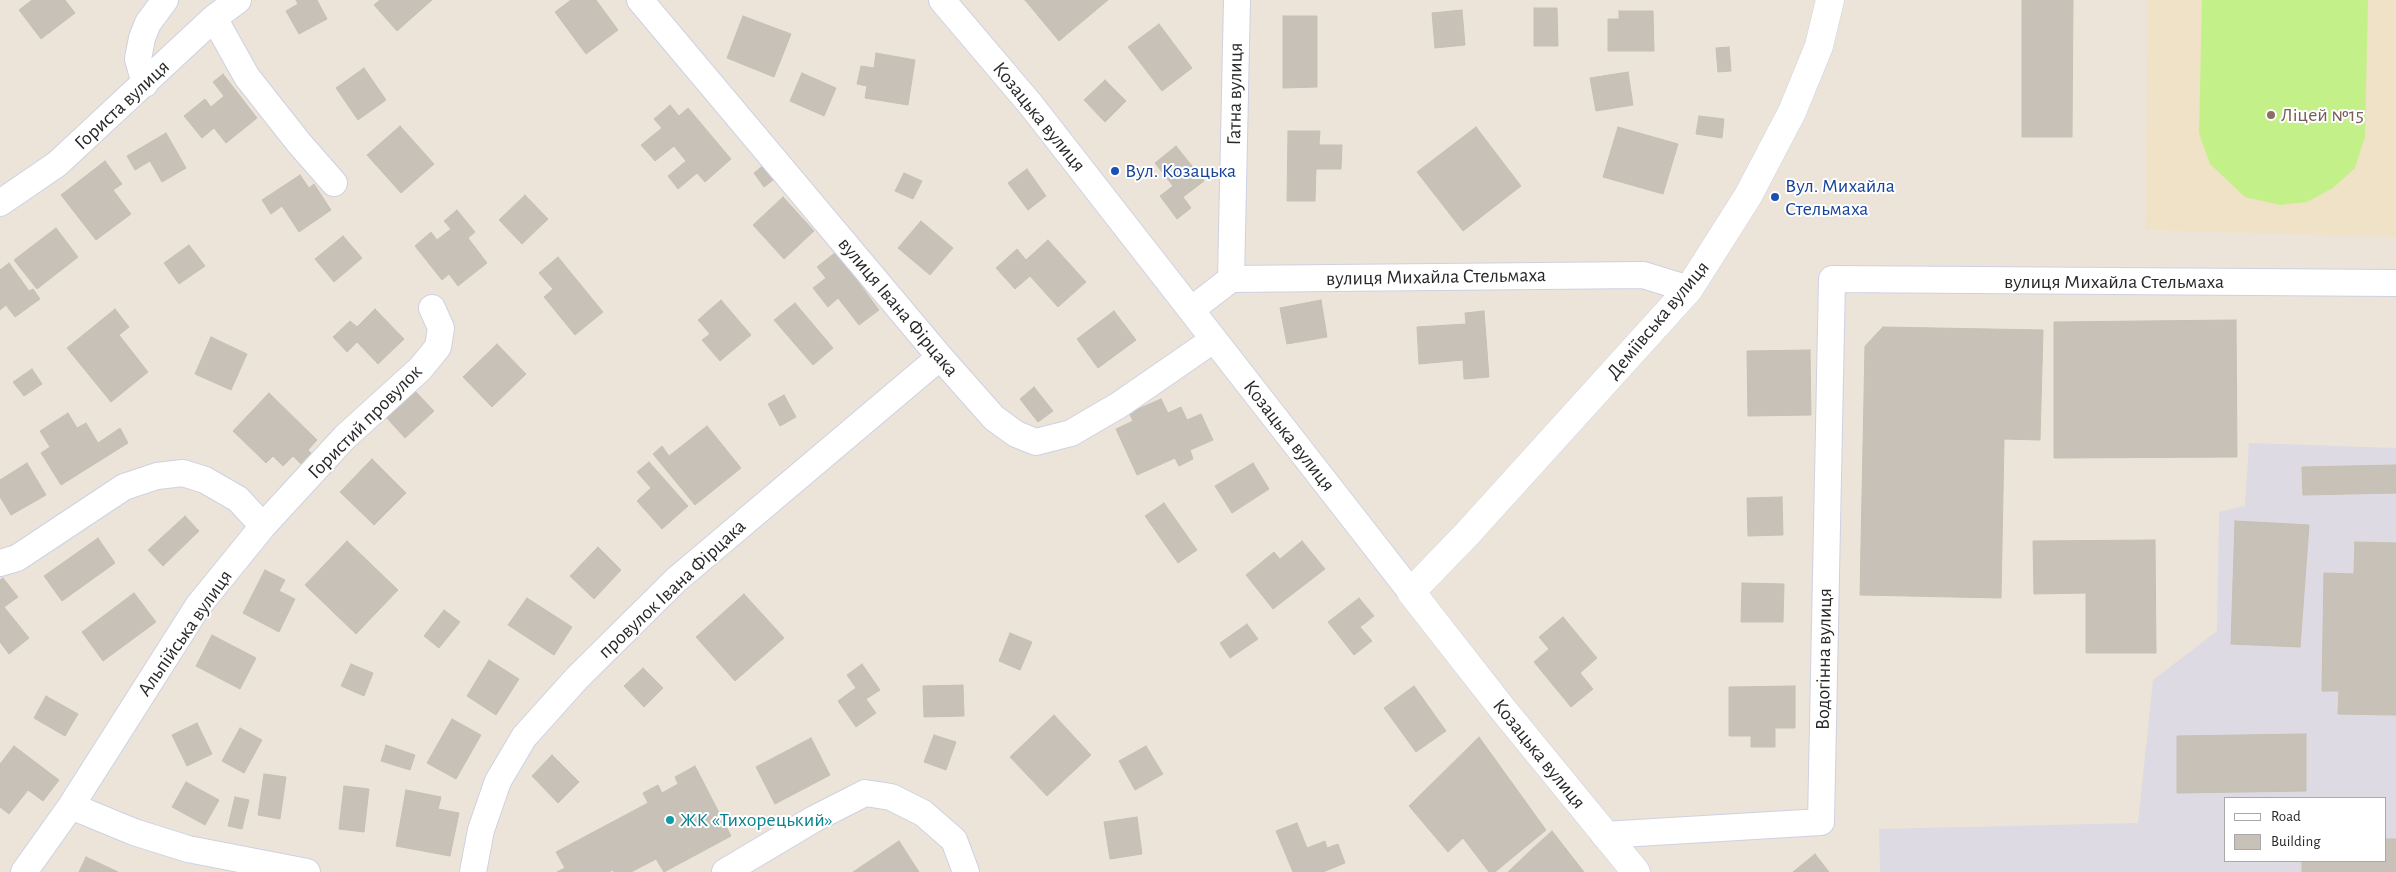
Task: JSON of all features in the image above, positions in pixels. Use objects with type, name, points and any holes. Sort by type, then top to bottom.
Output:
[{"type":"street","points":[[145,84],[138,59],[142,38],[148,23],[165,0]]},
{"type":"street","name":"Гориста вулиця","points":[[0,203],[57,164],[214,18],[238,0]]},
{"type":"street","name":"вулиця Івана Фірцака","points":[[640,0],[940,357],[994,418],[1016,434],[1036,442],[1070,433],[1120,405],[1213,340]]},
{"type":"street","name":"Козацька вулиця","points":[[942,0],[1031,105],[1501,707],[1636,872]]},
{"type":"street","name":"Гатна вулиця","points":[[1231,278],[1237,0]]},
{"type":"street","name":"Деміївська вулиця","points":[[1411,592],[1467,534],[1689,289],[1748,196],[1792,112],[1819,46],[1830,0]]},
{"type":"street","points":[[214,18],[248,77],[299,143],[334,183]]},
{"type":"street","name":"вулиця Михайла Стельмаха","points":[[1231,278],[1643,275],[1689,289]]},
{"type":"street","points":[[1192,310],[1231,278]]},
{"type":"street","name":"вулиця Михайла Стельмаха","points":[[1832,279],[2396,283]]},
{"type":"street","name":"Водогінна вулиця","points":[[1604,835],[1821,822],[1832,279]]},
{"type":"street","name":"Гористий провулок","points":[[263,526],[345,437],[420,369],[438,347],[441,328],[432,308]]},
{"type":"street","name":"провулок Івана Фірцака","points":[[474,872],[481,830],[498,781],[524,737],[577,678],[676,580],[940,357]]},
{"type":"street","points":[[0,563],[16,558],[124,487],[157,476],[184,473],[205,480],[238,499],[263,526]]},
{"type":"street","name":"Альпійська вулиця","points":[[24,872],[71,806],[198,606],[263,526]]},
{"type":"street","points":[[725,872],[814,819],[865,793],[891,797],[923,813],[954,840],[966,872]]},
{"type":"street","points":[[71,806],[134,832],[188,849],[307,872]]},
{"type":"shaded area","name":"Ліцей №15","points":[[2148,0],[2396,0],[2396,237],[2145,230]]},
{"type":"shaded area","points":[[2249,443],[2396,448],[2396,872],[1880,872],[1879,829],[2138,823],[2153,680],[2217,631],[2219,512],[2245,506]]},
{"type":"green space","points":[[2202,0],[2368,0],[2365,137],[2355,168],[2333,188],[2307,202],[2280,205],[2245,197],[2210,164],[2199,133]]},
{"type":"building","points":[[32,0],[65,0],[75,13],[41,39],[19,10]]},
{"type":"building","points":[[296,0],[317,0],[327,19],[299,34],[286,11],[298,4]]},
{"type":"building","points":[[380,0],[432,0],[397,31],[374,5]]},
{"type":"building","points":[[571,0],[596,0],[618,30],[586,54],[555,12]]},
{"type":"building","points":[[1025,0],[1108,0],[1059,41]]},
{"type":"building","points":[[2022,0],[2073,0],[2072,137],[2022,137]]},
{"type":"building","points":[[1534,8],[1557,8],[1558,46],[1534,46]]},
{"type":"building","points":[[1462,10],[1465,45],[1435,48],[1432,13]]},
{"type":"building","points":[[1619,11],[1653,11],[1654,51],[1608,51],[1608,19],[1619,19]]},
{"type":"building","points":[[743,16],[791,34],[774,77],[727,58]]},
{"type":"building","points":[[1283,16],[1317,16],[1317,87],[1283,88]]},
{"type":"building","points":[[1159,24],[1192,68],[1162,91],[1128,47]]},
{"type":"building","points":[[1729,47],[1731,71],[1718,72],[1716,48]]},
{"type":"building","points":[[876,53],[915,60],[908,105],[865,98],[867,86],[857,84],[861,66],[874,68]]},
{"type":"building","points":[[364,68],[386,100],[358,120],[336,88]]},
{"type":"building","points":[[1628,72],[1633,105],[1596,111],[1590,78]]},
{"type":"building","points":[[802,73],[836,88],[824,116],[790,101]]},
{"type":"building","points":[[223,74],[257,118],[226,143],[214,128],[202,138],[184,116],[205,99],[211,107],[224,96],[213,82]]},
{"type":"building","points":[[1105,80],[1126,101],[1105,122],[1084,100]]},
{"type":"building","points":[[670,105],[679,116],[688,108],[731,159],[705,182],[697,173],[678,189],[668,176],[686,161],[674,146],[655,161],[641,145],[662,128],[654,119]]},
{"type":"building","points":[[1699,116],[1724,119],[1722,138],[1696,134]]},
{"type":"building","points":[[400,126],[434,164],[401,193],[367,155]]},
{"type":"building","points":[[1476,127],[1521,186],[1463,231],[1417,172]]},
{"type":"building","points":[[1618,127],[1678,144],[1663,194],[1603,177]]},
{"type":"building","points":[[1288,131],[1320,131],[1319,145],[1342,145],[1341,169],[1316,169],[1315,201],[1287,201]]},
{"type":"building","points":[[166,133],[186,168],[162,182],[150,161],[135,170],[127,156]]},
{"type":"building","points":[[1176,146],[1204,181],[1183,197],[1191,208],[1177,219],[1160,196],[1173,186],[1155,163]]},
{"type":"building","points":[[770,160],[781,174],[764,187],[754,173]]},
{"type":"building","points":[[105,161],[122,184],[113,190],[131,214],[96,240],[61,195]]},
{"type":"building","points":[[1027,169],[1046,196],[1028,210],[1008,183]]},
{"type":"building","points":[[904,173],[922,181],[913,199],[895,191]]},
{"type":"building","points":[[300,175],[309,188],[314,184],[331,210],[299,232],[282,206],[271,214],[262,200]]},
{"type":"building","points":[[525,195],[548,219],[522,244],[499,220]]},
{"type":"building","points":[[783,197],[814,231],[784,259],[753,225]]},
{"type":"building","points":[[457,210],[475,232],[468,238],[487,263],[458,286],[449,274],[442,280],[415,246],[431,232],[437,240],[451,229],[444,221]]},
{"type":"building","points":[[921,221],[953,248],[930,275],[898,248]]},
{"type":"building","points":[[56,228],[78,257],[37,289],[14,260]]},
{"type":"building","points":[[343,236],[362,258],[334,282],[315,259]]},
{"type":"building","points":[[1048,240],[1086,282],[1058,307],[1030,276],[1015,289],[996,268],[1017,249],[1026,260]]},
{"type":"building","points":[[189,245],[205,266],[179,284],[164,263]]},
{"type":"building","points":[[836,252],[879,310],[859,325],[838,298],[828,307],[813,288],[826,278],[817,267]]},
{"type":"building","points":[[558,257],[603,312],[575,335],[544,297],[553,289],[539,273]]},
{"type":"building","points":[[9,263],[29,291],[33,289],[40,299],[15,317],[6,305],[0,310],[0,270]]},
{"type":"building","points":[[721,300],[751,335],[720,361],[702,340],[710,334],[698,320]]},
{"type":"building","points":[[1321,300],[1327,337],[1287,344],[1280,308]]},
{"type":"building","points":[[795,303],[833,348],[813,365],[774,320]]},
{"type":"building","points":[[115,309],[129,327],[119,335],[148,372],[111,402],[67,348]]},
{"type":"building","points":[[375,309],[404,339],[378,364],[357,342],[347,352],[333,337],[350,321],[357,327]]},
{"type":"building","points":[[1114,311],[1136,340],[1098,368],[1077,339]]},
{"type":"building","points":[[1484,311],[1489,377],[1464,379],[1463,360],[1419,364],[1417,327],[1466,324],[1465,313]]},
{"type":"building","points":[[2236,320],[2237,457],[2054,458],[2054,322]]},
{"type":"building","points":[[1883,327],[2043,330],[2040,440],[2004,439],[2001,598],[1860,595],[1865,346]]},
{"type":"building","points":[[211,337],[247,354],[231,390],[195,374]]},
{"type":"building","points":[[497,344],[526,374],[492,407],[463,377]]},
{"type":"building","points":[[1810,350],[1811,415],[1748,416],[1747,351]]},
{"type":"building","points":[[32,369],[42,384],[24,396],[13,382]]},
{"type":"building","points":[[1034,387],[1053,411],[1038,422],[1020,399]]},
{"type":"building","points":[[415,391],[434,411],[405,438],[386,417]]},
{"type":"building","points":[[269,393],[317,440],[308,450],[311,453],[301,464],[293,456],[283,466],[273,456],[266,463],[233,431]]},
{"type":"building","points":[[784,395],[796,417],[780,426],[768,404]]},
{"type":"building","points":[[1161,399],[1168,413],[1181,407],[1187,420],[1201,414],[1213,440],[1190,450],[1193,459],[1179,466],[1175,458],[1137,475],[1116,429],[1133,421],[1129,413]]},
{"type":"building","points":[[68,413],[77,428],[86,423],[98,443],[120,428],[128,443],[61,485],[41,453],[50,447],[40,431]]},
{"type":"building","points":[[707,426],[741,468],[695,505],[653,454],[662,446],[669,456]]},
{"type":"building","points":[[372,459],[406,493],[374,525],[340,492]]},
{"type":"building","points":[[649,462],[688,506],[662,529],[637,501],[651,488],[637,472]]},
{"type":"building","points":[[27,463],[46,495],[11,515],[0,497],[0,480]]},
{"type":"building","points":[[1253,463],[1269,489],[1232,513],[1215,486]]},
{"type":"building","points":[[2396,465],[2396,493],[2303,495],[2302,467]]},
{"type":"building","points":[[1782,497],[1783,535],[1748,536],[1747,498]]},
{"type":"building","points":[[1164,503],[1197,550],[1178,563],[1145,516]]},
{"type":"building","points":[[185,516],[199,531],[163,566],[148,550]]},
{"type":"building","points":[[2235,521],[2309,525],[2300,647],[2231,644]]},
{"type":"building","points":[[98,538],[115,563],[62,601],[44,576]]},
{"type":"building","points":[[2155,540],[2156,653],[2086,653],[2086,593],[2034,594],[2033,541]]},
{"type":"building","points":[[347,541],[398,590],[356,634],[305,585]]},
{"type":"building","points":[[1302,541],[1325,569],[1273,609],[1246,575],[1274,552],[1280,559]]},
{"type":"building","points":[[2355,542],[2396,543],[2396,715],[2338,714],[2339,691],[2322,691],[2324,573],[2354,574]]},
{"type":"building","points":[[598,547],[621,570],[594,599],[570,576]]},
{"type":"building","points":[[265,570],[285,580],[279,591],[295,599],[279,632],[243,613]]},
{"type":"building","points":[[3,578],[18,597],[4,607],[29,638],[9,654],[0,642],[0,580]]},
{"type":"building","points":[[1742,583],[1784,584],[1783,622],[1741,622]]},
{"type":"building","points":[[134,593],[156,622],[103,661],[82,632]]},
{"type":"building","points":[[744,594],[784,638],[735,681],[696,637]]},
{"type":"building","points":[[527,598],[572,627],[554,655],[508,625]]},
{"type":"building","points":[[1359,598],[1374,616],[1360,627],[1372,641],[1354,655],[1328,622]]},
{"type":"building","points":[[444,610],[460,622],[439,648],[424,636]]},
{"type":"building","points":[[1563,617],[1597,658],[1580,673],[1593,689],[1571,707],[1534,662],[1549,649],[1539,637]]},
{"type":"building","points":[[1247,624],[1258,639],[1230,658],[1220,643]]},
{"type":"building","points":[[1010,633],[1032,642],[1020,670],[999,661]]},
{"type":"building","points":[[212,635],[256,658],[240,689],[196,666]]},
{"type":"building","points":[[489,660],[519,679],[496,715],[467,696]]},
{"type":"building","points":[[351,664],[373,673],[364,696],[341,686]]},
{"type":"building","points":[[862,664],[880,690],[866,699],[876,713],[856,727],[838,701],[856,688],[847,675]]},
{"type":"building","points":[[643,668],[663,688],[644,707],[624,686]]},
{"type":"building","points":[[963,685],[964,716],[924,717],[923,686]]},
{"type":"building","points":[[1414,686],[1446,731],[1416,752],[1384,708]]},
{"type":"building","points":[[1795,686],[1795,728],[1775,728],[1775,747],[1751,747],[1751,736],[1729,736],[1729,687]]},
{"type":"building","points":[[46,696],[78,714],[65,736],[34,718]]},
{"type":"building","points":[[1054,715],[1091,755],[1047,796],[1010,757]]},
{"type":"building","points":[[452,719],[481,735],[456,779],[427,763]]},
{"type":"building","points":[[197,723],[212,754],[187,766],[172,735]]},
{"type":"building","points":[[240,728],[262,740],[244,773],[222,761]]},
{"type":"building","points":[[2306,734],[2306,791],[2177,793],[2177,736]]},
{"type":"building","points":[[934,735],[956,742],[946,770],[924,762]]},
{"type":"building","points":[[1479,737],[1546,830],[1495,872],[1489,872],[1463,838],[1448,852],[1409,806]]},
{"type":"building","points":[[811,738],[830,775],[775,804],[756,767]]},
{"type":"building","points":[[386,745],[415,755],[410,770],[381,761]]},
{"type":"building","points":[[14,746],[59,780],[43,801],[28,790],[9,814],[0,807],[0,764]]},
{"type":"building","points":[[1146,746],[1163,774],[1135,790],[1119,761]]},
{"type":"building","points":[[552,755],[579,782],[558,803],[532,776]]},
{"type":"building","name":"ЖК «Тихорецький»","points":[[695,766],[731,836],[664,872],[656,859],[631,872],[614,872],[613,870],[609,872],[557,872],[565,868],[556,852],[648,803],[643,793],[658,785],[662,793],[678,784],[675,777]]},
{"type":"building","points":[[264,774],[286,777],[280,819],[258,815]]},
{"type":"building","points":[[186,782],[219,800],[205,825],[172,807]]},
{"type":"building","points":[[344,786],[369,789],[364,832],[339,829]]},
{"type":"building","points":[[406,790],[441,797],[438,809],[459,813],[450,856],[396,846]]},
{"type":"building","points":[[235,797],[249,800],[242,829],[228,826]]},
{"type":"building","points":[[1137,817],[1142,854],[1110,859],[1104,822]]},
{"type":"building","points":[[1297,823],[1307,848],[1325,841],[1327,848],[1338,844],[1345,863],[1323,872],[1293,872],[1276,831]]},
{"type":"building","points":[[1552,831],[1584,872],[1508,872],[1531,850]]},
{"type":"building","points":[[2386,839],[2396,839],[2396,872],[2302,872],[2302,862],[2386,862]]},
{"type":"building","points":[[899,841],[919,872],[853,872]]},
{"type":"building","points":[[1815,854],[1829,872],[1793,872]]},
{"type":"building","points":[[86,857],[118,872],[79,872]]},
{"type":"place","name":"Ліцей №15","points":[[2271,115]]},
{"type":"place","name":"Вул. Козацька","points":[[1115,171]]},
{"type":"place","name":"Вул. Михайла Стельмаха","points":[[1775,197]]},
{"type":"place","name":"ЖК «Тихорецький»","points":[[670,820]]}]
